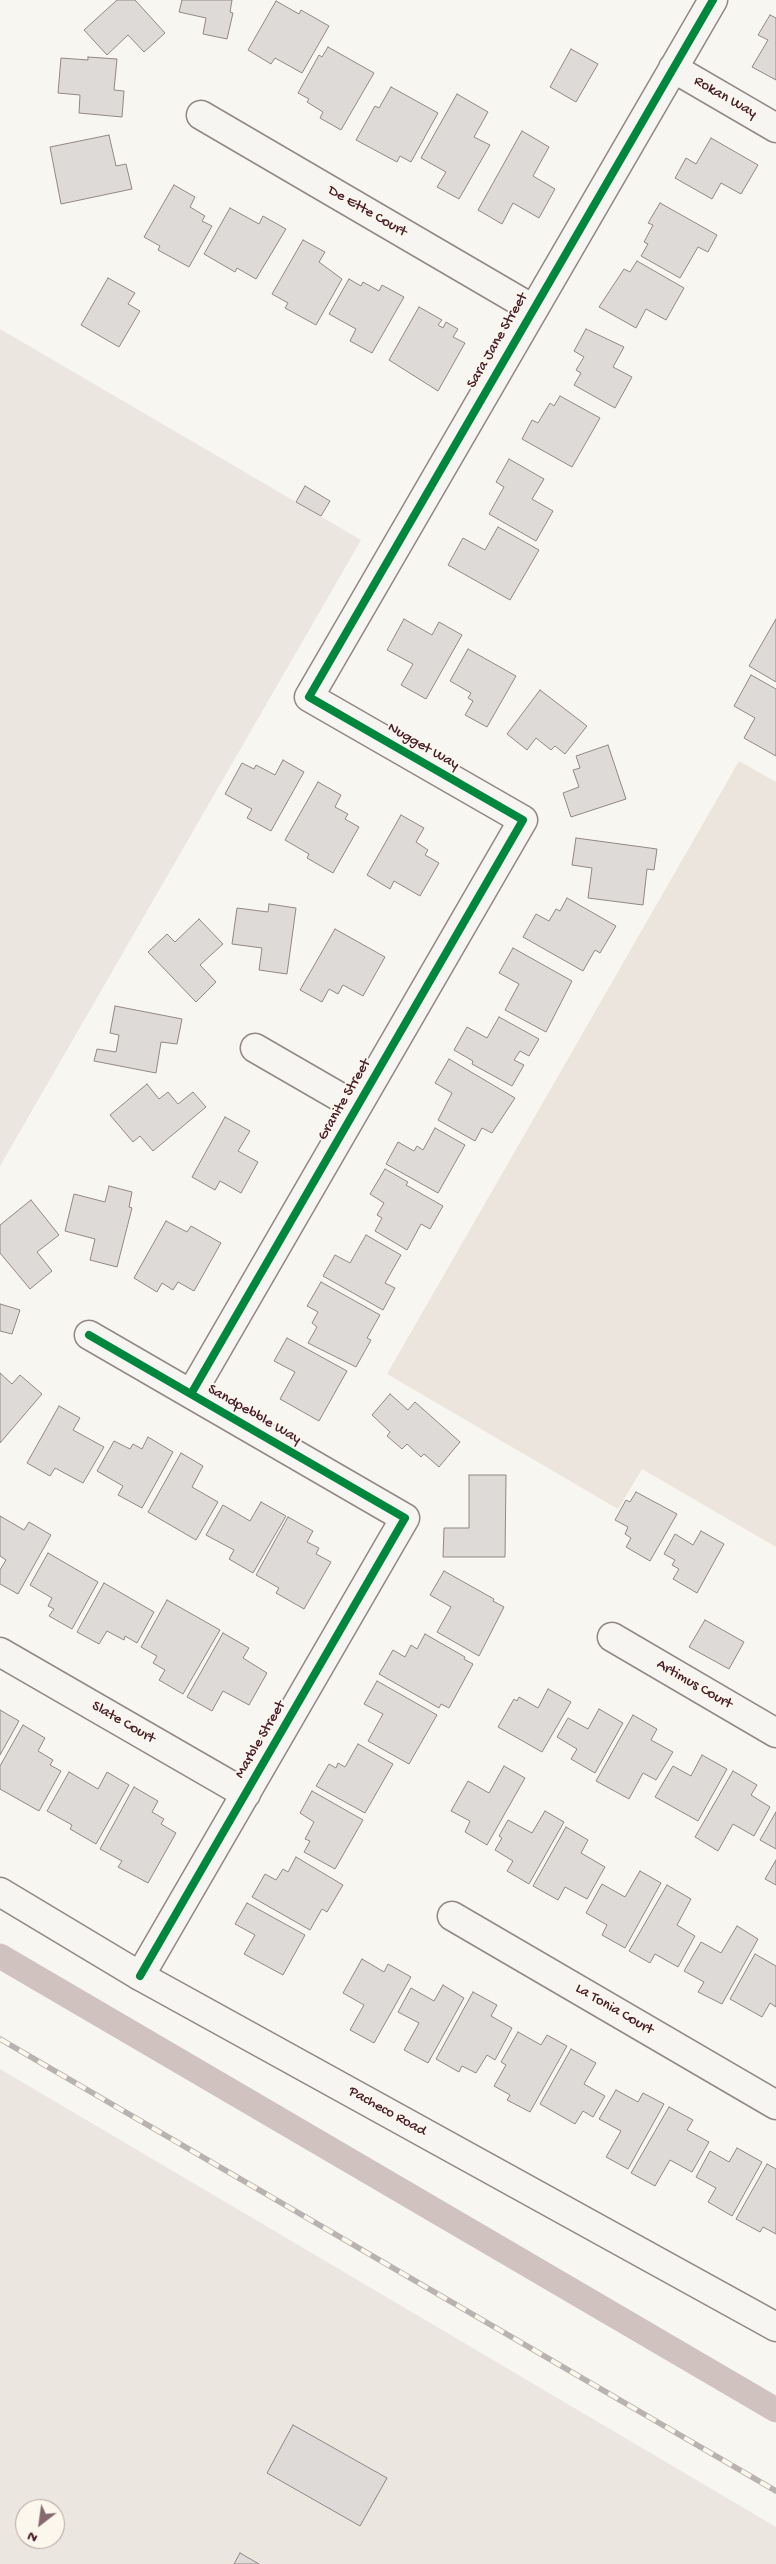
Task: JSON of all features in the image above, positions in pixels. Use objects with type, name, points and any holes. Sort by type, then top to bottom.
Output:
[{"type":"street","name":"Sara Jane Street","points":[[309,697],[713,0]]},
{"type":"street","name":"Rokan Way","points":[[673,68],[776,128]]},
{"type":"street","name":"De Ette Court","points":[[201,114],[533,308]]},
{"type":"street","name":"Nugget Way","points":[[309,697],[523,820]]},
{"type":"street","name":"Granite Street","points":[[191,1394],[523,820]]},
{"type":"street","points":[[254,1048],[357,1107]]},
{"type":"street","name":"Sandpebble Way","points":[[89,1335],[405,1518]]},
{"type":"street","name":"Marble Street","points":[[140,1976],[405,1518]]},
{"type":"street","name":"Artimus Court","points":[[612,1637],[776,1733]]},
{"type":"street","name":"Slate Court","points":[[0,1652],[246,1794]]},
{"type":"street","name":"Pacheco Road","points":[[0,1892],[140,1976],[776,2327]]},
{"type":"street","name":"La Tonia Court","points":[[452,1916],[776,2105]]},
{"type":"shaded area","points":[[0,329],[361,540],[0,1166]]},
{"type":"shaded area","points":[[739,761],[776,782],[776,1547],[642,1469],[618,1509],[387,1374]]},
{"type":"shaded area","points":[[0,2069],[776,2527],[776,2564],[0,2564]]},
{"type":"building","points":[[117,0],[135,0],[165,33],[144,52],[128,35],[107,55],[84,30]]},
{"type":"building","points":[[182,0],[232,0],[230,12],[233,13],[227,39],[203,34],[206,18],[179,12]]},
{"type":"building","points":[[276,1],[299,14],[301,10],[329,26],[302,73],[275,58],[271,64],[248,50]]},
{"type":"building","points":[[770,15],[776,18],[776,80],[752,67],[768,40],[758,35]]},
{"type":"building","points":[[328,47],[374,73],[341,130],[320,118],[323,112],[307,102],[309,99],[298,93],[319,55],[322,57]]},
{"type":"building","points":[[571,49],[598,64],[576,102],[550,87]]},
{"type":"building","points":[[88,57],[117,59],[114,90],[124,91],[122,117],[79,113],[80,95],[58,93],[61,58],[88,60]]},
{"type":"building","points":[[391,87],[438,113],[411,162],[400,156],[397,162],[356,140],[375,106],[379,108]]},
{"type":"building","points":[[457,94],[488,112],[474,137],[490,145],[459,199],[437,187],[446,172],[421,158]]},
{"type":"building","points":[[522,131],[549,147],[533,176],[555,189],[539,218],[513,203],[502,224],[478,210]]},
{"type":"building","points":[[109,135],[116,166],[126,164],[132,189],[61,204],[50,147]]},
{"type":"building","points":[[711,138],[758,165],[741,194],[721,183],[712,199],[675,178],[686,158],[696,164]]},
{"type":"building","points":[[174,185],[195,197],[190,207],[205,216],[202,221],[212,226],[189,267],[158,250],[160,246],[144,237]]},
{"type":"building","points":[[660,203],[717,235],[708,252],[698,247],[680,278],[641,256],[648,244],[644,242],[653,225],[648,223]]},
{"type":"building","points":[[230,208],[259,224],[263,216],[286,229],[256,279],[237,268],[235,272],[204,254]]},
{"type":"building","points":[[303,240],[325,252],[319,262],[342,279],[316,325],[285,308],[288,303],[272,294]]},
{"type":"building","points":[[637,261],[684,288],[666,320],[646,309],[636,328],[599,307],[624,269],[630,272]]},
{"type":"building","points":[[108,278],[135,293],[128,304],[140,311],[119,347],[81,325]]},
{"type":"building","points":[[349,279],[361,286],[363,282],[379,291],[382,285],[404,297],[372,353],[350,341],[356,329],[329,314]]},
{"type":"building","points":[[419,307],[442,320],[438,325],[443,328],[446,322],[458,329],[453,337],[465,343],[438,391],[389,360]]},
{"type":"building","points":[[586,329],[624,347],[613,367],[632,377],[615,408],[574,385],[581,373],[576,370],[584,357],[574,351]]},
{"type":"building","points":[[560,396],[600,418],[572,467],[522,439],[532,420],[538,423],[550,403],[554,406]]},
{"type":"building","points":[[509,459],[544,479],[532,499],[553,511],[536,541],[489,514],[504,487],[496,482]]},
{"type":"building","points":[[305,486],[330,501],[321,516],[296,502]]},
{"type":"building","points":[[498,527],[539,550],[510,600],[448,565],[463,538],[485,550]]},
{"type":"building","points":[[404,619],[432,635],[439,622],[462,635],[426,699],[401,685],[413,664],[387,650]]},
{"type":"building","points":[[776,619],[776,682],[749,666]]},
{"type":"building","points":[[468,649],[516,676],[487,727],[465,715],[473,701],[468,698],[471,693],[450,681]]},
{"type":"building","points":[[751,675],[776,689],[776,756],[744,738],[755,718],[734,706]]},
{"type":"building","points":[[540,690],[587,726],[565,754],[555,746],[551,750],[536,738],[527,750],[507,734]]},
{"type":"building","points":[[608,745],[626,799],[571,817],[563,793],[579,787],[573,770],[580,768],[576,756]]},
{"type":"building","points":[[283,760],[304,772],[271,831],[247,818],[252,809],[225,794],[242,763],[254,769],[256,765],[275,775]]},
{"type":"building","points":[[318,782],[341,795],[335,807],[348,814],[345,819],[359,827],[333,873],[307,858],[309,854],[285,840]]},
{"type":"building","points":[[401,815],[424,828],[416,842],[428,850],[425,855],[439,863],[420,896],[394,881],[390,889],[367,875]]},
{"type":"building","points":[[576,838],[657,849],[654,870],[647,869],[643,905],[588,898],[592,868],[572,865]]},
{"type":"building","points":[[567,898],[616,926],[600,953],[595,950],[583,971],[523,937],[536,914],[549,921],[556,909],[560,911]]},
{"type":"building","points":[[269,904],[296,908],[287,974],[259,970],[262,948],[232,944],[237,908],[268,912]]},
{"type":"building","points":[[199,919],[223,944],[200,965],[216,982],[196,1002],[148,952],[167,934],[175,942]]},
{"type":"building","points":[[335,929],[385,957],[363,996],[343,985],[338,994],[329,989],[322,1002],[300,990]]},
{"type":"building","points":[[513,948],[572,981],[546,1032],[505,1010],[519,984],[499,973]]},
{"type":"building","points":[[115,1006],[182,1019],[177,1044],[161,1042],[156,1073],[94,1061],[97,1049],[116,1052],[119,1035],[110,1033]]},
{"type":"building","points":[[499,1017],[539,1039],[529,1056],[520,1051],[514,1060],[524,1065],[512,1086],[472,1064],[473,1061],[454,1050],[467,1027],[487,1038]]},
{"type":"building","points":[[449,1059],[515,1098],[492,1133],[482,1128],[475,1141],[438,1120],[452,1093],[435,1083]]},
{"type":"building","points":[[147,1084],[159,1099],[168,1092],[178,1104],[193,1092],[206,1107],[153,1151],[140,1136],[133,1142],[110,1115]]},
{"type":"building","points":[[225,1117],[250,1131],[238,1151],[258,1162],[241,1193],[220,1181],[215,1190],[192,1177]]},
{"type":"building","points":[[435,1128],[465,1145],[438,1193],[386,1164],[398,1142],[414,1151],[417,1146],[423,1150]]},
{"type":"building","points":[[385,1169],[408,1182],[406,1185],[443,1206],[430,1229],[421,1224],[407,1250],[375,1231],[382,1218],[377,1215],[384,1203],[370,1194]]},
{"type":"building","points":[[109,1186],[132,1192],[129,1207],[132,1208],[117,1267],[90,1260],[95,1239],[65,1231],[74,1194],[105,1202]]},
{"type":"building","points":[[31,1200],[59,1235],[37,1252],[52,1271],[30,1289],[0,1253],[0,1225]]},
{"type":"building","points":[[166,1221],[187,1232],[191,1226],[221,1243],[194,1291],[178,1282],[173,1290],[162,1283],[157,1292],[134,1278]]},
{"type":"building","points":[[366,1235],[401,1255],[385,1283],[395,1288],[383,1310],[323,1276],[335,1255],[350,1263]]},
{"type":"building","points":[[321,1282],[380,1315],[367,1338],[371,1340],[356,1367],[308,1343],[317,1327],[312,1323],[318,1312],[307,1306]]},
{"type":"building","points":[[0,1304],[20,1310],[12,1334],[0,1331]]},
{"type":"building","points":[[287,1338],[347,1371],[319,1421],[280,1399],[295,1372],[274,1361]]},
{"type":"building","points":[[0,1373],[12,1384],[20,1375],[42,1394],[0,1443]]},
{"type":"building","points":[[390,1394],[408,1410],[415,1402],[460,1442],[439,1467],[424,1454],[421,1457],[407,1444],[402,1449],[387,1436],[390,1432],[372,1415]]},
{"type":"building","points":[[59,1406],[80,1418],[73,1430],[104,1447],[83,1483],[55,1468],[50,1476],[27,1463]]},
{"type":"building","points":[[148,1437],[173,1452],[142,1508],[118,1495],[123,1486],[97,1471],[114,1441],[130,1449],[133,1444],[142,1449]]},
{"type":"building","points":[[181,1453],[203,1466],[192,1487],[218,1502],[196,1540],[148,1512]]},
{"type":"building","points":[[469,1475],[506,1475],[505,1557],[443,1557],[444,1528],[469,1528]]},
{"type":"building","points":[[636,1492],[677,1514],[650,1561],[626,1547],[631,1538],[625,1534],[628,1527],[615,1520],[626,1500],[630,1502]]},
{"type":"building","points":[[261,1502],[286,1516],[253,1573],[229,1559],[234,1550],[206,1535],[223,1505],[250,1521]]},
{"type":"building","points":[[0,1516],[24,1530],[29,1522],[51,1535],[18,1594],[0,1584],[0,1570],[6,1560],[0,1556]]},
{"type":"building","points":[[288,1517],[313,1531],[307,1542],[319,1548],[316,1554],[331,1562],[304,1609],[276,1593],[279,1588],[256,1575]]},
{"type":"building","points":[[701,1531],[724,1544],[697,1593],[673,1579],[679,1569],[672,1565],[675,1560],[664,1554],[675,1534],[693,1545]]},
{"type":"building","points":[[48,1553],[98,1582],[72,1629],[49,1616],[54,1609],[48,1606],[52,1598],[30,1585]]},
{"type":"building","points":[[444,1571],[494,1599],[493,1601],[504,1607],[479,1656],[437,1632],[451,1607],[430,1595]]},
{"type":"building","points":[[104,1583],[154,1612],[137,1643],[125,1636],[124,1640],[107,1631],[99,1644],[77,1632]]},
{"type":"building","points":[[167,1600],[220,1630],[183,1694],[159,1680],[165,1670],[153,1663],[157,1656],[141,1647]]},
{"type":"building","points":[[705,1620],[744,1642],[729,1669],[689,1647]]},
{"type":"building","points":[[223,1633],[249,1648],[243,1658],[267,1673],[249,1705],[223,1691],[212,1711],[187,1697]]},
{"type":"building","points":[[425,1634],[465,1657],[464,1659],[473,1664],[449,1708],[441,1704],[439,1708],[379,1674],[393,1650],[405,1657],[411,1645],[417,1649]]},
{"type":"building","points":[[377,1681],[437,1715],[409,1764],[368,1741],[383,1714],[364,1704]]},
{"type":"building","points":[[548,1689],[571,1702],[542,1752],[498,1727],[514,1699],[517,1701],[519,1697],[538,1708]]},
{"type":"building","points":[[599,1709],[623,1723],[595,1773],[571,1759],[577,1749],[557,1737],[568,1718],[588,1729]]},
{"type":"building","points":[[0,1710],[19,1721],[0,1755]]},
{"type":"building","points":[[633,1715],[657,1729],[651,1740],[673,1752],[656,1780],[643,1773],[629,1799],[596,1781]]},
{"type":"building","points":[[23,1725],[45,1738],[38,1751],[53,1760],[50,1765],[61,1771],[39,1811],[0,1789],[0,1766]]},
{"type":"building","points":[[358,1744],[393,1764],[365,1813],[316,1786],[329,1764],[336,1768],[338,1763],[345,1767]]},
{"type":"building","points":[[702,1755],[727,1769],[698,1821],[655,1797],[673,1766],[691,1776]]},
{"type":"building","points":[[504,1766],[525,1778],[487,1845],[465,1832],[470,1821],[451,1811],[468,1781],[489,1793]]},
{"type":"building","points":[[733,1771],[757,1785],[751,1795],[770,1807],[754,1836],[733,1824],[718,1851],[695,1837]]},
{"type":"building","points":[[69,1772],[98,1789],[107,1772],[129,1785],[96,1844],[70,1829],[72,1825],[47,1811]]},
{"type":"building","points":[[134,1787],[158,1801],[152,1812],[164,1819],[161,1824],[176,1833],[148,1883],[118,1867],[122,1861],[100,1849]]},
{"type":"building","points":[[312,1791],[363,1820],[335,1869],[304,1852],[310,1841],[305,1839],[314,1822],[300,1813]]},
{"type":"building","points":[[545,1811],[564,1822],[529,1884],[507,1871],[513,1861],[495,1850],[502,1838],[499,1836],[508,1820],[532,1833]]},
{"type":"building","points":[[776,1812],[776,1849],[760,1840]]},
{"type":"building","points":[[566,1827],[588,1840],[581,1853],[605,1867],[587,1899],[565,1887],[558,1900],[533,1886]]},
{"type":"building","points":[[296,1857],[343,1885],[327,1912],[322,1909],[310,1930],[252,1897],[265,1874],[276,1880],[283,1869],[288,1872]]},
{"type":"building","points":[[776,1860],[776,1885],[765,1879]]},
{"type":"building","points":[[640,1871],[661,1883],[625,1948],[602,1935],[607,1925],[586,1913],[602,1884],[625,1897]]},
{"type":"building","points":[[667,1885],[691,1899],[677,1925],[695,1936],[678,1967],[655,1954],[650,1963],[629,1951]]},
{"type":"building","points":[[247,1903],[305,1935],[283,1975],[244,1954],[255,1935],[235,1924]]},
{"type":"building","points":[[737,1926],[758,1939],[722,2004],[698,1992],[704,1982],[684,1971],[701,1942],[721,1953]]},
{"type":"building","points":[[755,1954],[776,1966],[776,2007],[770,2003],[762,2017],[730,1999]]},
{"type":"building","points":[[362,1959],[384,1972],[388,1964],[411,1977],[374,2043],[350,2030],[364,2005],[343,1993]]},
{"type":"building","points":[[443,1985],[464,1998],[428,2063],[404,2050],[419,2023],[398,2012],[411,1988],[434,2001]]},
{"type":"building","points":[[473,1992],[497,2005],[491,2016],[512,2028],[495,2060],[487,2055],[476,2073],[462,2066],[459,2072],[436,2059]]},
{"type":"building","points":[[518,2032],[541,2045],[547,2035],[567,2046],[530,2112],[507,2100],[510,2095],[494,2086],[506,2065],[501,2062]]},
{"type":"building","points":[[571,2049],[596,2063],[584,2084],[605,2096],[593,2117],[583,2111],[575,2124],[540,2104]]},
{"type":"building","points":[[616,2090],[638,2102],[643,2093],[664,2104],[628,2169],[606,2157],[621,2131],[599,2119]]},
{"type":"building","points":[[669,2107],[693,2120],[687,2130],[709,2142],[692,2172],[670,2160],[655,2186],[631,2173]]},
{"type":"building","points":[[737,2148],[762,2162],[732,2216],[708,2202],[716,2188],[696,2177],[710,2151],[729,2162]]},
{"type":"building","points":[[767,2164],[776,2169],[776,2234],[763,2227],[760,2232],[736,2219]]},
{"type":"building","points":[[293,2425],[387,2478],[360,2526],[267,2473]]},
{"type":"building","points":[[240,2553],[259,2564],[234,2564]]},
{"type":"waterway","points":[[0,1956],[776,2410]]},
{"type":"railway","points":[[0,2039],[776,2491]]},
{"type":"cycle path","points":[[191,1394],[523,820],[309,697],[713,0]]},
{"type":"cycle path","points":[[89,1335],[405,1518],[140,1976]]}]
